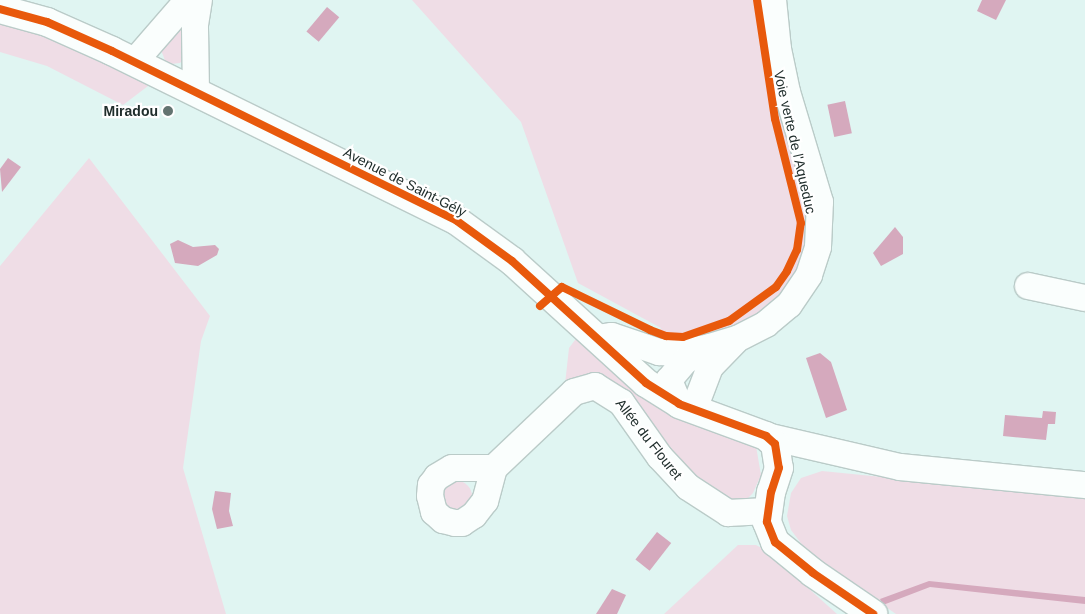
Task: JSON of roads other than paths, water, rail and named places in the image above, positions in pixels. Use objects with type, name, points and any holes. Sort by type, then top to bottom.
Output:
[{"type":"street","points":[[135,61],[188,0]]},
{"type":"street","points":[[196,92],[195,25],[199,0]]},
{"type":"street","points":[[597,338],[612,336],[658,352],[710,347],[738,339],[766,324],[789,305],[816,261],[821,228],[820,202],[788,92],[778,49],[773,0]]},
{"type":"street","name":"Avenue de Saint-Gély","points":[[0,9],[47,22],[135,61],[450,216],[512,261],[646,383],[686,406],[766,436]]},
{"type":"street","points":[[1028,286],[1085,298]]},
{"type":"street","points":[[710,347],[685,361],[670,380],[686,406],[710,367],[738,339]]},
{"type":"street","name":"Allée du Flouret","points":[[494,468],[574,392],[595,386],[621,402],[660,457],[688,487],[728,513],[768,511]]},
{"type":"street","points":[[766,436],[900,467],[1085,485]]},
{"type":"street","points":[[766,436],[775,444],[779,459],[768,511],[768,530],[775,542],[813,574],[873,614]]},
{"type":"place","name":"Miradou","points":[[168,111]]}]
